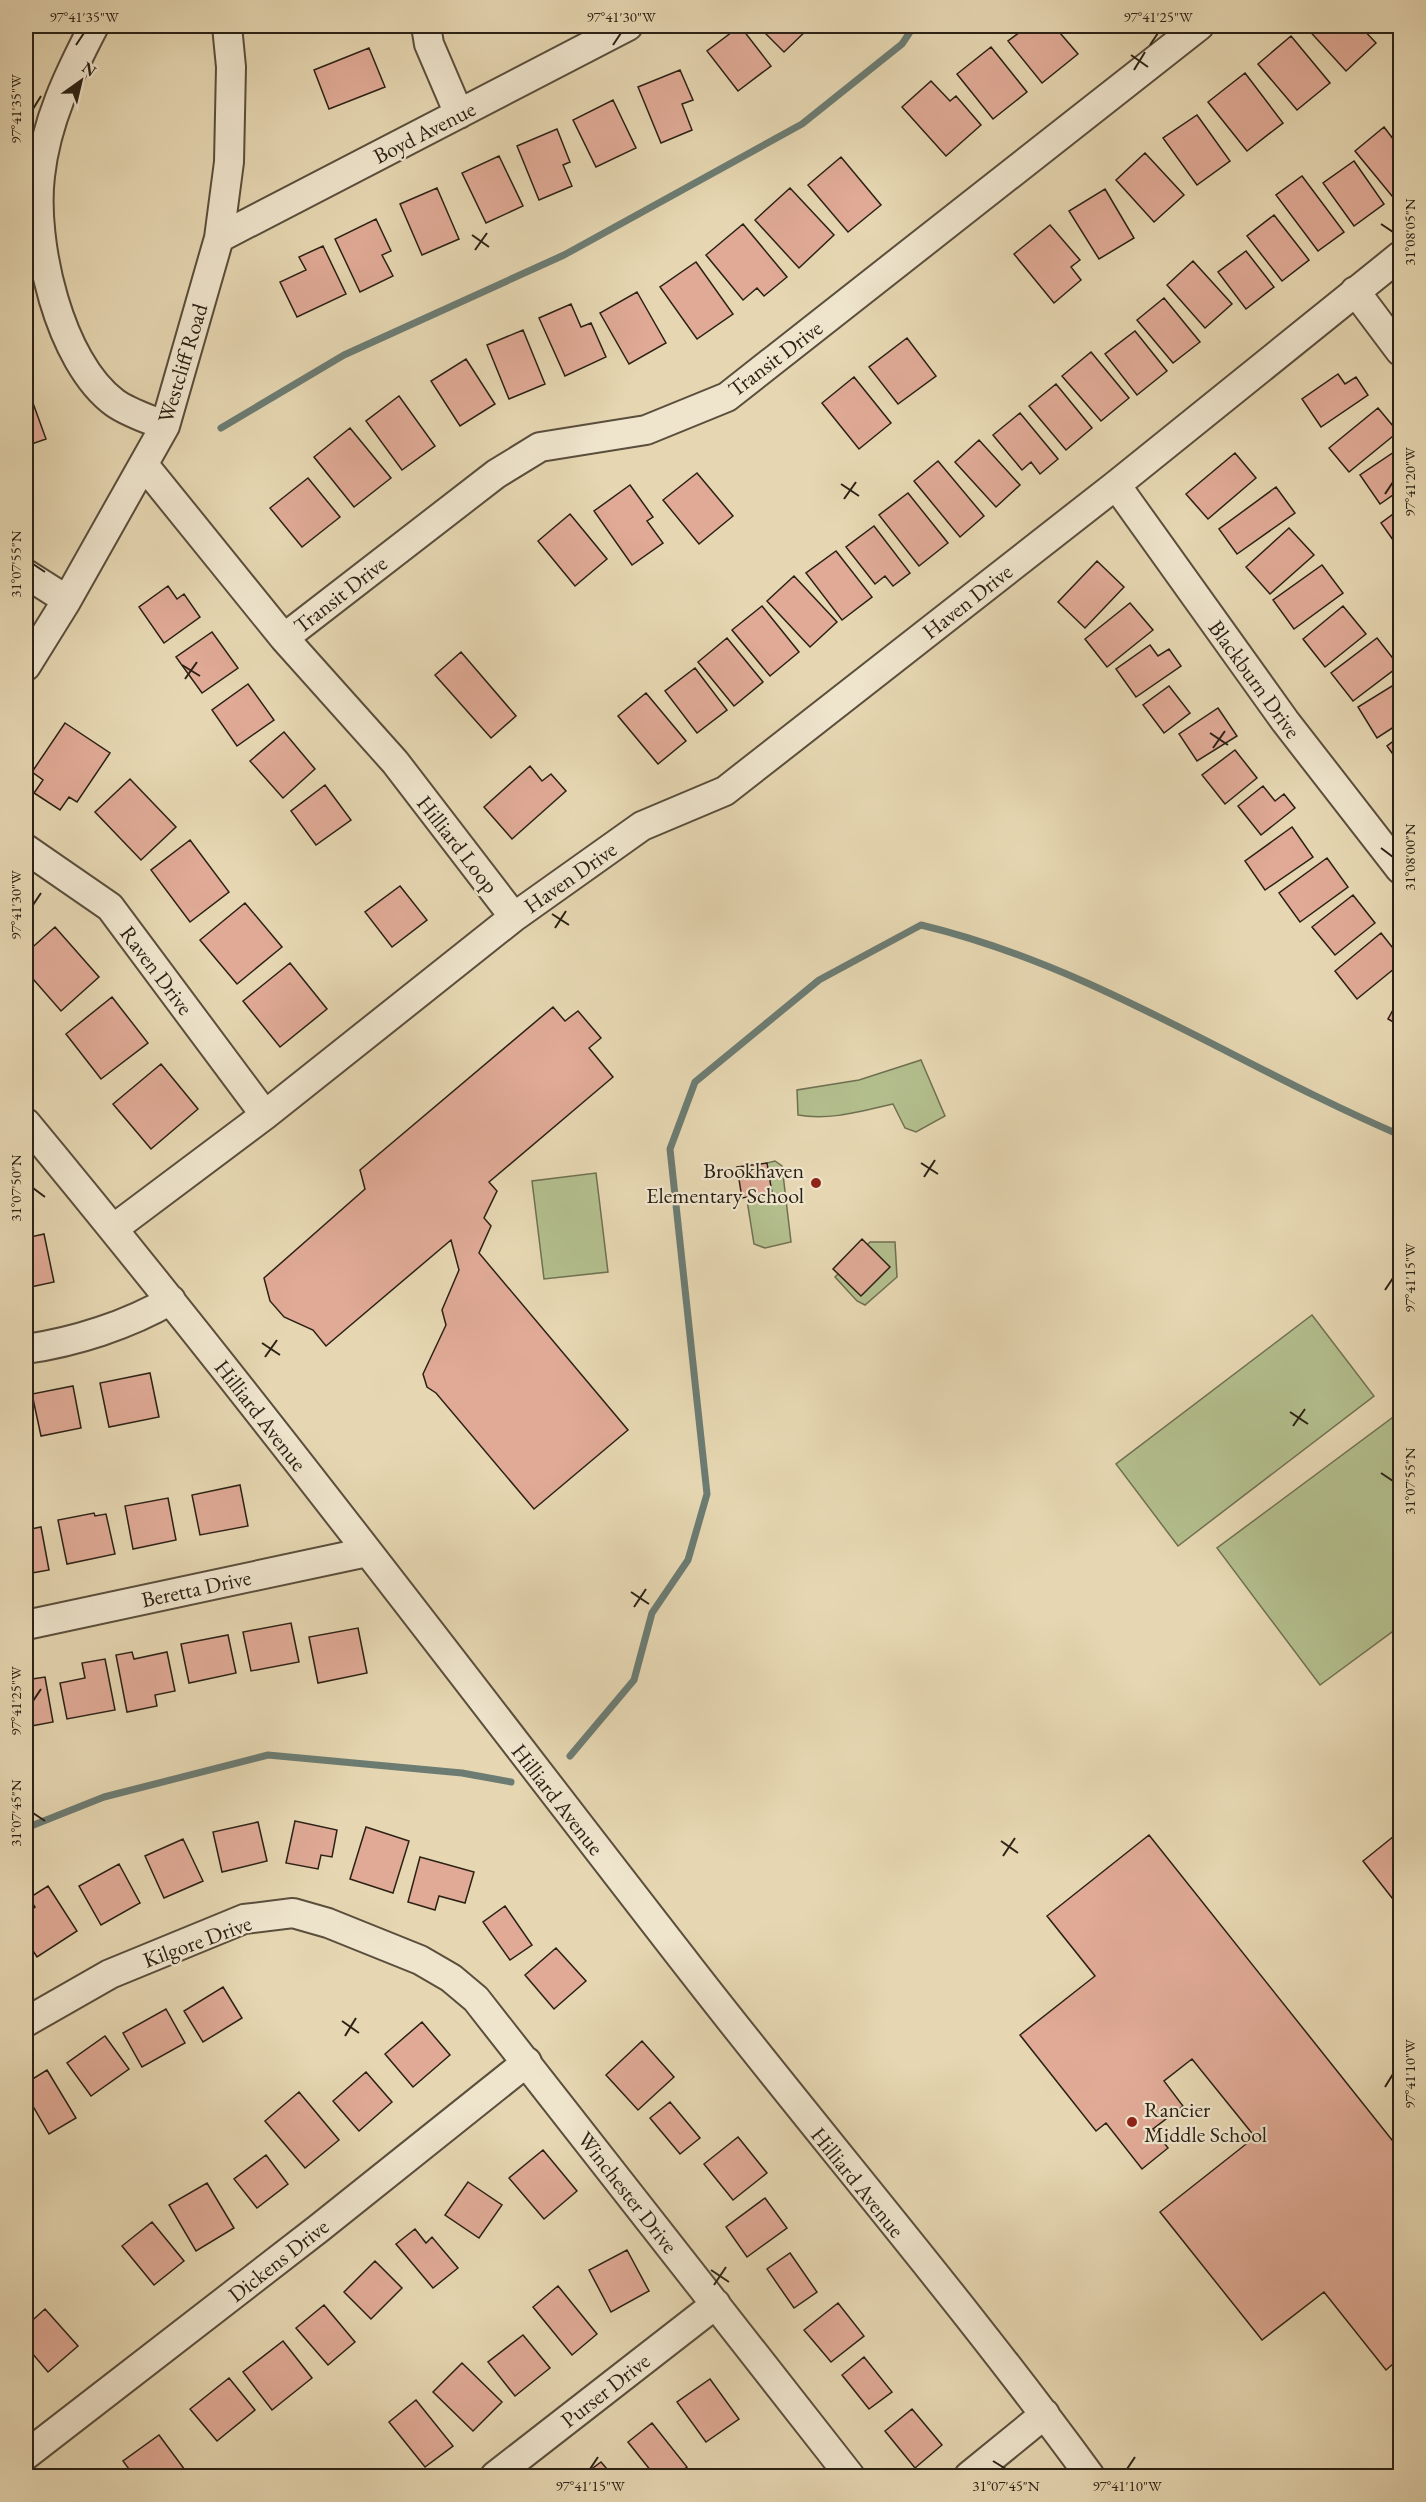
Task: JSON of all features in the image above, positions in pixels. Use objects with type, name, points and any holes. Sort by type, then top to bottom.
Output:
[{"type":"street","points":[[94,26],[65,82],[32,176],[49,286],[70,345],[88,376],[115,404],[165,426]]},
{"type":"street","name":"Westcliff Road","points":[[26,666],[67,600],[165,426],[219,237],[229,162],[231,67],[227,26]]},
{"type":"street","points":[[426,26],[429,44],[459,114]]},
{"type":"street","name":"Boyd Avenue","points":[[219,237],[628,26]]},
{"type":"street","name":"Transit Drive","points":[[284,638],[496,474],[540,447],[646,430],[727,397],[1199,26]]},
{"type":"street","name":"Haven Drive","points":[[514,917],[642,826],[725,791],[1116,485],[1401,256]]},
{"type":"street","points":[[1355,291],[1401,351]]},
{"type":"street","name":"Hilliard Loop","points":[[113,1229],[265,1116],[514,917],[394,762],[284,638],[144,465]]},
{"type":"street","name":"Blackburn Drive","points":[[1116,485],[1285,721],[1401,869]]},
{"type":"street","points":[[26,574],[67,600]]},
{"type":"street","name":"Raven Drive","points":[[26,849],[110,907],[265,1116]]},
{"type":"street","name":"Hilliard Avenue","points":[[26,1123],[171,1300],[764,2064],[1045,2414],[1090,2476]]},
{"type":"street","points":[[26,1349],[111,1328],[146,1315],[171,1300]]},
{"type":"street","name":"Beretta Drive","points":[[26,1625],[367,1552]]},
{"type":"street","name":"Kilgore Drive","points":[[26,2022],[110,1974],[244,1920],[293,1913],[328,1923],[378,1942]]},
{"type":"street","name":"Winchester Drive","points":[[378,1942],[420,1960],[451,1978],[476,1999],[850,2476]]},
{"type":"street","name":"Dickens Drive","points":[[26,2455],[318,2229],[527,2062]]},
{"type":"street","name":"Purser Drive","points":[[495,2476],[716,2304]]},
{"type":"street","points":[[969,2476],[1045,2414]]},
{"type":"green space","points":[[921,1060],[945,1116],[916,1132],[905,1128],[893,1104],[834,1116],[798,1115],[797,1090],[859,1080]]},
{"type":"green space","points":[[775,1161],[782,1166],[791,1242],[765,1248],[754,1244],[742,1169]]},
{"type":"green space","points":[[596,1173],[608,1272],[544,1279],[532,1181]]},
{"type":"green space","points":[[870,1242],[895,1242],[897,1277],[865,1305],[857,1301],[835,1277]]},
{"type":"green space","points":[[1312,1315],[1374,1396],[1178,1546],[1116,1464]]},
{"type":"green space","points":[[1400,1412],[1400,1626],[1320,1685],[1217,1548]]},
{"type":"building","points":[[740,26],[771,66],[738,91],[707,51]]},
{"type":"building","points":[[758,26],[811,26],[784,52]]},
{"type":"building","points":[[1028,26],[1054,26],[1078,54],[1042,83],[1008,41]]},
{"type":"building","points":[[1305,26],[1360,26],[1376,43],[1346,71]]},
{"type":"building","points":[[1291,36],[1330,83],[1297,110],[1258,64]]},
{"type":"building","points":[[991,47],[1027,92],[993,119],[957,74]]},
{"type":"building","points":[[369,48],[385,87],[329,109],[314,70]]},
{"type":"building","points":[[680,70],[693,100],[682,104],[692,130],[661,143],[638,87]]},
{"type":"building","points":[[1245,73],[1283,123],[1247,151],[1208,102]]},
{"type":"building","points":[[931,81],[950,101],[956,96],[981,125],[946,156],[902,107]]},
{"type":"building","points":[[613,100],[636,148],[596,167],[573,120]]},
{"type":"building","points":[[1197,115],[1230,161],[1197,185],[1163,138]]},
{"type":"building","points":[[1384,127],[1400,148],[1400,189],[1392,196],[1355,151]]},
{"type":"building","points":[[557,129],[570,162],[563,165],[572,186],[539,200],[517,146]]},
{"type":"building","points":[[1145,153],[1184,195],[1154,222],[1116,180]]},
{"type":"building","points":[[499,156],[523,206],[486,223],[462,173]]},
{"type":"building","points":[[841,157],[881,205],[848,232],[808,185]]},
{"type":"building","points":[[1354,161],[1384,204],[1354,226],[1323,183]]},
{"type":"building","points":[[1302,176],[1344,232],[1318,251],[1276,195]]},
{"type":"building","points":[[437,188],[459,239],[422,255],[400,204]]},
{"type":"building","points":[[790,188],[834,235],[799,268],[755,220]]},
{"type":"building","points":[[1105,189],[1134,238],[1099,259],[1069,211]]},
{"type":"building","points":[[1274,215],[1309,260],[1282,281],[1247,236]]},
{"type":"building","points":[[376,219],[391,251],[382,255],[393,276],[360,292],[335,239]]},
{"type":"building","points":[[743,224],[787,277],[764,296],[757,288],[743,300],[706,255]]},
{"type":"building","points":[[1050,225],[1080,260],[1071,267],[1081,280],[1054,303],[1014,254]]},
{"type":"building","points":[[323,246],[346,294],[297,317],[280,282],[306,270],[299,257]]},
{"type":"building","points":[[1246,251],[1274,287],[1246,309],[1218,272]]},
{"type":"building","points":[[1193,261],[1232,304],[1205,328],[1167,285]]},
{"type":"building","points":[[696,262],[733,314],[697,339],[660,287]]},
{"type":"building","points":[[637,292],[666,343],[629,364],[600,313]]},
{"type":"building","points":[[1164,298],[1200,342],[1173,363],[1137,320]]},
{"type":"building","points":[[571,304],[581,327],[591,323],[606,357],[565,376],[539,318]]},
{"type":"building","points":[[523,330],[545,384],[509,399],[487,345]]},
{"type":"building","points":[[1135,331],[1167,371],[1137,395],[1105,354]]},
{"type":"building","points":[[907,338],[936,376],[898,404],[869,367]]},
{"type":"building","points":[[1091,352],[1129,398],[1101,421],[1062,376]]},
{"type":"building","points":[[466,359],[495,404],[460,426],[431,381]]},
{"type":"building","points":[[1338,374],[1345,384],[1356,377],[1368,395],[1321,427],[1302,399]]},
{"type":"building","points":[[854,377],[891,423],[859,449],[822,403]]},
{"type":"building","points":[[1056,384],[1092,428],[1066,450],[1029,406]]},
{"type":"building","points":[[29,392],[46,439],[26,446],[26,394]]},
{"type":"building","points":[[399,396],[435,446],[402,470],[366,421]]},
{"type":"building","points":[[1378,408],[1398,432],[1349,472],[1329,448]]},
{"type":"building","points":[[1020,413],[1058,459],[1040,474],[1031,462],[1022,470],[993,435]]},
{"type":"building","points":[[350,428],[391,478],[354,507],[314,457]]},
{"type":"building","points":[[979,440],[1020,485],[996,507],[955,462]]},
{"type":"building","points":[[1397,450],[1400,455],[1400,490],[1380,504],[1360,475]]},
{"type":"building","points":[[1235,453],[1256,478],[1208,519],[1186,494]]},
{"type":"building","points":[[938,461],[984,516],[960,537],[914,481]]},
{"type":"building","points":[[697,473],[733,516],[699,544],[663,500]]},
{"type":"building","points":[[308,478],[340,517],[302,547],[270,508]]},
{"type":"building","points":[[630,485],[653,517],[647,521],[663,543],[632,565],[594,511]]},
{"type":"building","points":[[1276,487],[1295,513],[1237,554],[1219,529]]},
{"type":"building","points":[[908,493],[948,543],[919,566],[879,515]]},
{"type":"building","points":[[1400,509],[1400,545],[1398,547],[1381,523]]},
{"type":"building","points":[[570,514],[607,559],[575,586],[538,541]]},
{"type":"building","points":[[874,526],[910,573],[893,586],[885,576],[875,584],[846,547]]},
{"type":"building","points":[[1289,528],[1314,555],[1270,594],[1246,567]]},
{"type":"building","points":[[836,551],[872,597],[842,620],[806,573]]},
{"type":"building","points":[[1097,561],[1124,587],[1085,628],[1058,602]]},
{"type":"building","points":[[1322,565],[1343,593],[1294,629],[1273,600]]},
{"type":"building","points":[[794,576],[837,622],[810,647],[767,601]]},
{"type":"building","points":[[168,586],[177,599],[184,594],[200,617],[164,643],[139,607]]},
{"type":"building","points":[[1130,603],[1153,630],[1107,667],[1085,639]]},
{"type":"building","points":[[762,606],[799,652],[770,676],[732,630]]},
{"type":"building","points":[[1343,606],[1366,634],[1325,667],[1303,639]]},
{"type":"building","points":[[212,632],[238,668],[202,693],[176,657]]},
{"type":"building","points":[[727,638],[763,682],[734,706],[698,662]]},
{"type":"building","points":[[1377,638],[1399,666],[1353,701],[1331,673]]},
{"type":"building","points":[[1150,645],[1158,656],[1169,649],[1181,666],[1136,697],[1116,669]]},
{"type":"building","points":[[461,652],[516,716],[491,738],[435,675]]},
{"type":"building","points":[[695,668],[727,710],[697,733],[665,691]]},
{"type":"building","points":[[1400,681],[1400,723],[1377,738],[1358,707]]},
{"type":"building","points":[[248,684],[274,720],[237,746],[212,710]]},
{"type":"building","points":[[1169,686],[1190,713],[1164,733],[1143,705]]},
{"type":"building","points":[[646,693],[686,741],[658,764],[618,716]]},
{"type":"building","points":[[1218,708],[1237,736],[1197,761],[1179,734]]},
{"type":"building","points":[[65,723],[110,753],[77,802],[69,797],[60,810],[34,793],[43,780],[32,772]]},
{"type":"building","points":[[284,732],[315,769],[283,798],[250,761]]},
{"type":"building","points":[[1400,736],[1400,764],[1387,746]]},
{"type":"building","points":[[1235,750],[1257,778],[1225,804],[1202,775]]},
{"type":"building","points":[[530,766],[542,781],[551,774],[566,791],[512,839],[484,807]]},
{"type":"building","points":[[130,779],[176,827],[141,860],[95,812]]},
{"type":"building","points":[[325,785],[351,820],[316,845],[291,811]]},
{"type":"building","points":[[1263,786],[1275,801],[1284,794],[1295,808],[1261,835],[1238,806]]},
{"type":"building","points":[[1292,827],[1313,857],[1265,890],[1245,861]]},
{"type":"building","points":[[190,840],[229,892],[190,922],[151,870]]},
{"type":"building","points":[[1327,858],[1348,887],[1300,922],[1279,893]]},
{"type":"building","points":[[400,886],[427,920],[392,947],[365,912]]},
{"type":"building","points":[[1353,895],[1375,923],[1335,955],[1312,927]]},
{"type":"building","points":[[245,903],[282,947],[237,984],[200,940]]},
{"type":"building","points":[[55,927],[99,977],[61,1011],[26,971],[26,953]]},
{"type":"building","points":[[1381,933],[1400,957],[1400,964],[1357,999],[1335,971]]},
{"type":"building","points":[[290,963],[327,1009],[280,1047],[243,1001]]},
{"type":"building","points":[[112,997],[148,1043],[101,1079],[66,1034]]},
{"type":"building","points":[[1400,997],[1400,1026],[1388,1019]]},
{"type":"building","points":[[553,1007],[565,1021],[578,1011],[601,1038],[589,1048],[613,1077],[489,1182],[497,1191],[484,1218],[491,1226],[479,1253],[628,1430],[534,1509],[436,1393],[427,1387],[423,1374],[446,1325],[442,1310],[459,1270],[451,1240],[326,1346],[313,1330],[284,1317],[270,1301],[264,1278],[365,1189],[360,1170]]},
{"type":"building","points":[[161,1064],[198,1109],[151,1149],[113,1104]]},
{"type":"building","points":[[767,1163],[772,1193],[742,1198],[737,1167]]},
{"type":"building","points":[[44,1234],[54,1282],[26,1288],[26,1238]]},
{"type":"building","points":[[862,1239],[890,1267],[861,1296],[833,1269]]},
{"type":"building","points":[[150,1373],[159,1417],[109,1427],[100,1383]]},
{"type":"building","points":[[73,1386],[81,1428],[41,1436],[32,1394]]},
{"type":"building","points":[[240,1485],[248,1526],[200,1535],[192,1495]]},
{"type":"building","points":[[168,1498],[176,1540],[133,1549],[125,1506]]},
{"type":"building","points":[[94,1513],[95,1516],[106,1514],[115,1554],[67,1564],[58,1520]]},
{"type":"building","points":[[41,1527],[49,1570],[26,1574],[26,1530]]},
{"type":"building","points":[[291,1623],[299,1662],[251,1671],[243,1632]]},
{"type":"building","points":[[358,1628],[367,1673],[318,1683],[309,1637]]},
{"type":"building","points":[[228,1635],[236,1673],[189,1683],[181,1644]]},
{"type":"building","points":[[132,1652],[134,1659],[167,1652],[175,1691],[155,1695],[157,1706],[127,1712],[116,1655]]},
{"type":"building","points":[[105,1659],[115,1710],[67,1719],[60,1683],[85,1678],[82,1663]]},
{"type":"building","points":[[45,1677],[53,1722],[26,1727],[26,1680]]},
{"type":"building","points":[[295,1821],[337,1830],[332,1857],[321,1855],[318,1869],[286,1863]]},
{"type":"building","points":[[258,1822],[267,1861],[222,1872],[213,1832]]},
{"type":"building","points":[[366,1827],[409,1841],[393,1893],[350,1879]]},
{"type":"building","name":"Rancier Middle School","points":[[1149,1835],[1400,2150],[1400,2358],[1386,2370],[1324,2292],[1262,2340],[1160,2212],[1255,2137],[1192,2059],[1164,2081],[1183,2106],[1153,2129],[1168,2148],[1142,2169],[1106,2123],[1096,2131],[1020,2035],[1095,1976],[1047,1916]]},
{"type":"building","points":[[1394,1836],[1400,1844],[1400,1900],[1396,1903],[1363,1861]]},
{"type":"building","points":[[183,1839],[203,1881],[164,1898],[145,1856]]},
{"type":"building","points":[[420,1857],[474,1872],[465,1903],[439,1896],[435,1910],[408,1902]]},
{"type":"building","points":[[119,1864],[140,1903],[101,1925],[79,1886]]},
{"type":"building","points":[[48,1886],[77,1931],[37,1957],[26,1940],[26,1914],[35,1907],[29,1898]]},
{"type":"building","points":[[505,1906],[532,1945],[510,1960],[483,1922]]},
{"type":"building","points":[[556,1948],[586,1981],[554,2009],[525,1975]]},
{"type":"building","points":[[223,1987],[242,2018],[203,2042],[184,2011]]},
{"type":"building","points":[[166,2009],[185,2043],[142,2067],[123,2033]]},
{"type":"building","points":[[422,2022],[450,2055],[413,2087],[385,2054]]},
{"type":"building","points":[[105,2036],[129,2069],[91,2096],[67,2063]]},
{"type":"building","points":[[642,2041],[674,2077],[638,2110],[606,2075]]},
{"type":"building","points":[[47,2070],[76,2118],[49,2134],[26,2094],[26,2083]]},
{"type":"building","points":[[366,2072],[392,2102],[359,2131],[333,2101]]},
{"type":"building","points":[[299,2092],[339,2140],[305,2168],[265,2121]]},
{"type":"building","points":[[670,2102],[700,2138],[680,2154],[650,2118]]},
{"type":"building","points":[[738,2137],[767,2173],[733,2200],[704,2164]]},
{"type":"building","points":[[543,2150],[577,2191],[544,2219],[509,2178]]},
{"type":"building","points":[[266,2155],[288,2184],[257,2208],[234,2179]]},
{"type":"building","points":[[468,2182],[502,2205],[479,2238],[445,2215]]},
{"type":"building","points":[[207,2183],[234,2228],[196,2251],[169,2205]]},
{"type":"building","points":[[765,2198],[787,2228],[747,2257],[726,2227]]},
{"type":"building","points":[[152,2222],[184,2261],[154,2285],[122,2246]]},
{"type":"building","points":[[415,2229],[426,2243],[432,2237],[458,2268],[433,2288],[396,2244]]},
{"type":"building","points":[[627,2250],[649,2291],[611,2312],[589,2270]]},
{"type":"building","points":[[790,2253],[817,2292],[794,2308],[767,2269]]},
{"type":"building","points":[[375,2261],[402,2288],[371,2319],[344,2292]]},
{"type":"building","points":[[558,2286],[597,2334],[572,2355],[533,2307]]},
{"type":"building","points":[[838,2303],[864,2336],[831,2362],[804,2330]]},
{"type":"building","points":[[324,2305],[355,2342],[328,2365],[296,2328]]},
{"type":"building","points":[[45,2309],[78,2346],[48,2372],[26,2346],[26,2326]]},
{"type":"building","points":[[523,2335],[550,2368],[515,2396],[488,2362]]},
{"type":"building","points":[[283,2341],[312,2378],[272,2410],[243,2372]]},
{"type":"building","points":[[864,2357],[892,2392],[869,2409],[842,2375]]},
{"type":"building","points":[[462,2363],[502,2402],[473,2431],[433,2392]]},
{"type":"building","points":[[229,2378],[255,2410],[217,2441],[190,2409]]},
{"type":"building","points":[[710,2379],[739,2419],[706,2442],[677,2402]]},
{"type":"building","points":[[416,2400],[453,2446],[425,2467],[389,2422]]},
{"type":"building","points":[[912,2409],[942,2445],[915,2468],[885,2431]]},
{"type":"building","points":[[652,2423],[687,2467],[675,2476],[655,2476],[628,2442]]},
{"type":"building","points":[[159,2435],[185,2470],[176,2476],[134,2476],[123,2461]]},
{"type":"building","points":[[601,2462],[613,2476],[582,2476]]},
{"type":"waterway","points":[[221,428],[344,355],[564,255],[802,124],[902,44],[914,26]]},
{"type":"waterway","points":[[570,1756],[634,1680],[652,1613],[688,1560],[707,1494],[670,1149],[695,1082],[819,980],[921,925],[984,943],[1106,992],[1400,1135]]},
{"type":"waterway","points":[[26,1828],[104,1797],[268,1755],[462,1773],[511,1782]]},
{"type":"place","name":"Brookhaven Elementary School","points":[[816,1183]]},
{"type":"place","name":"Rancier Middle School","points":[[1132,2122]]}]
